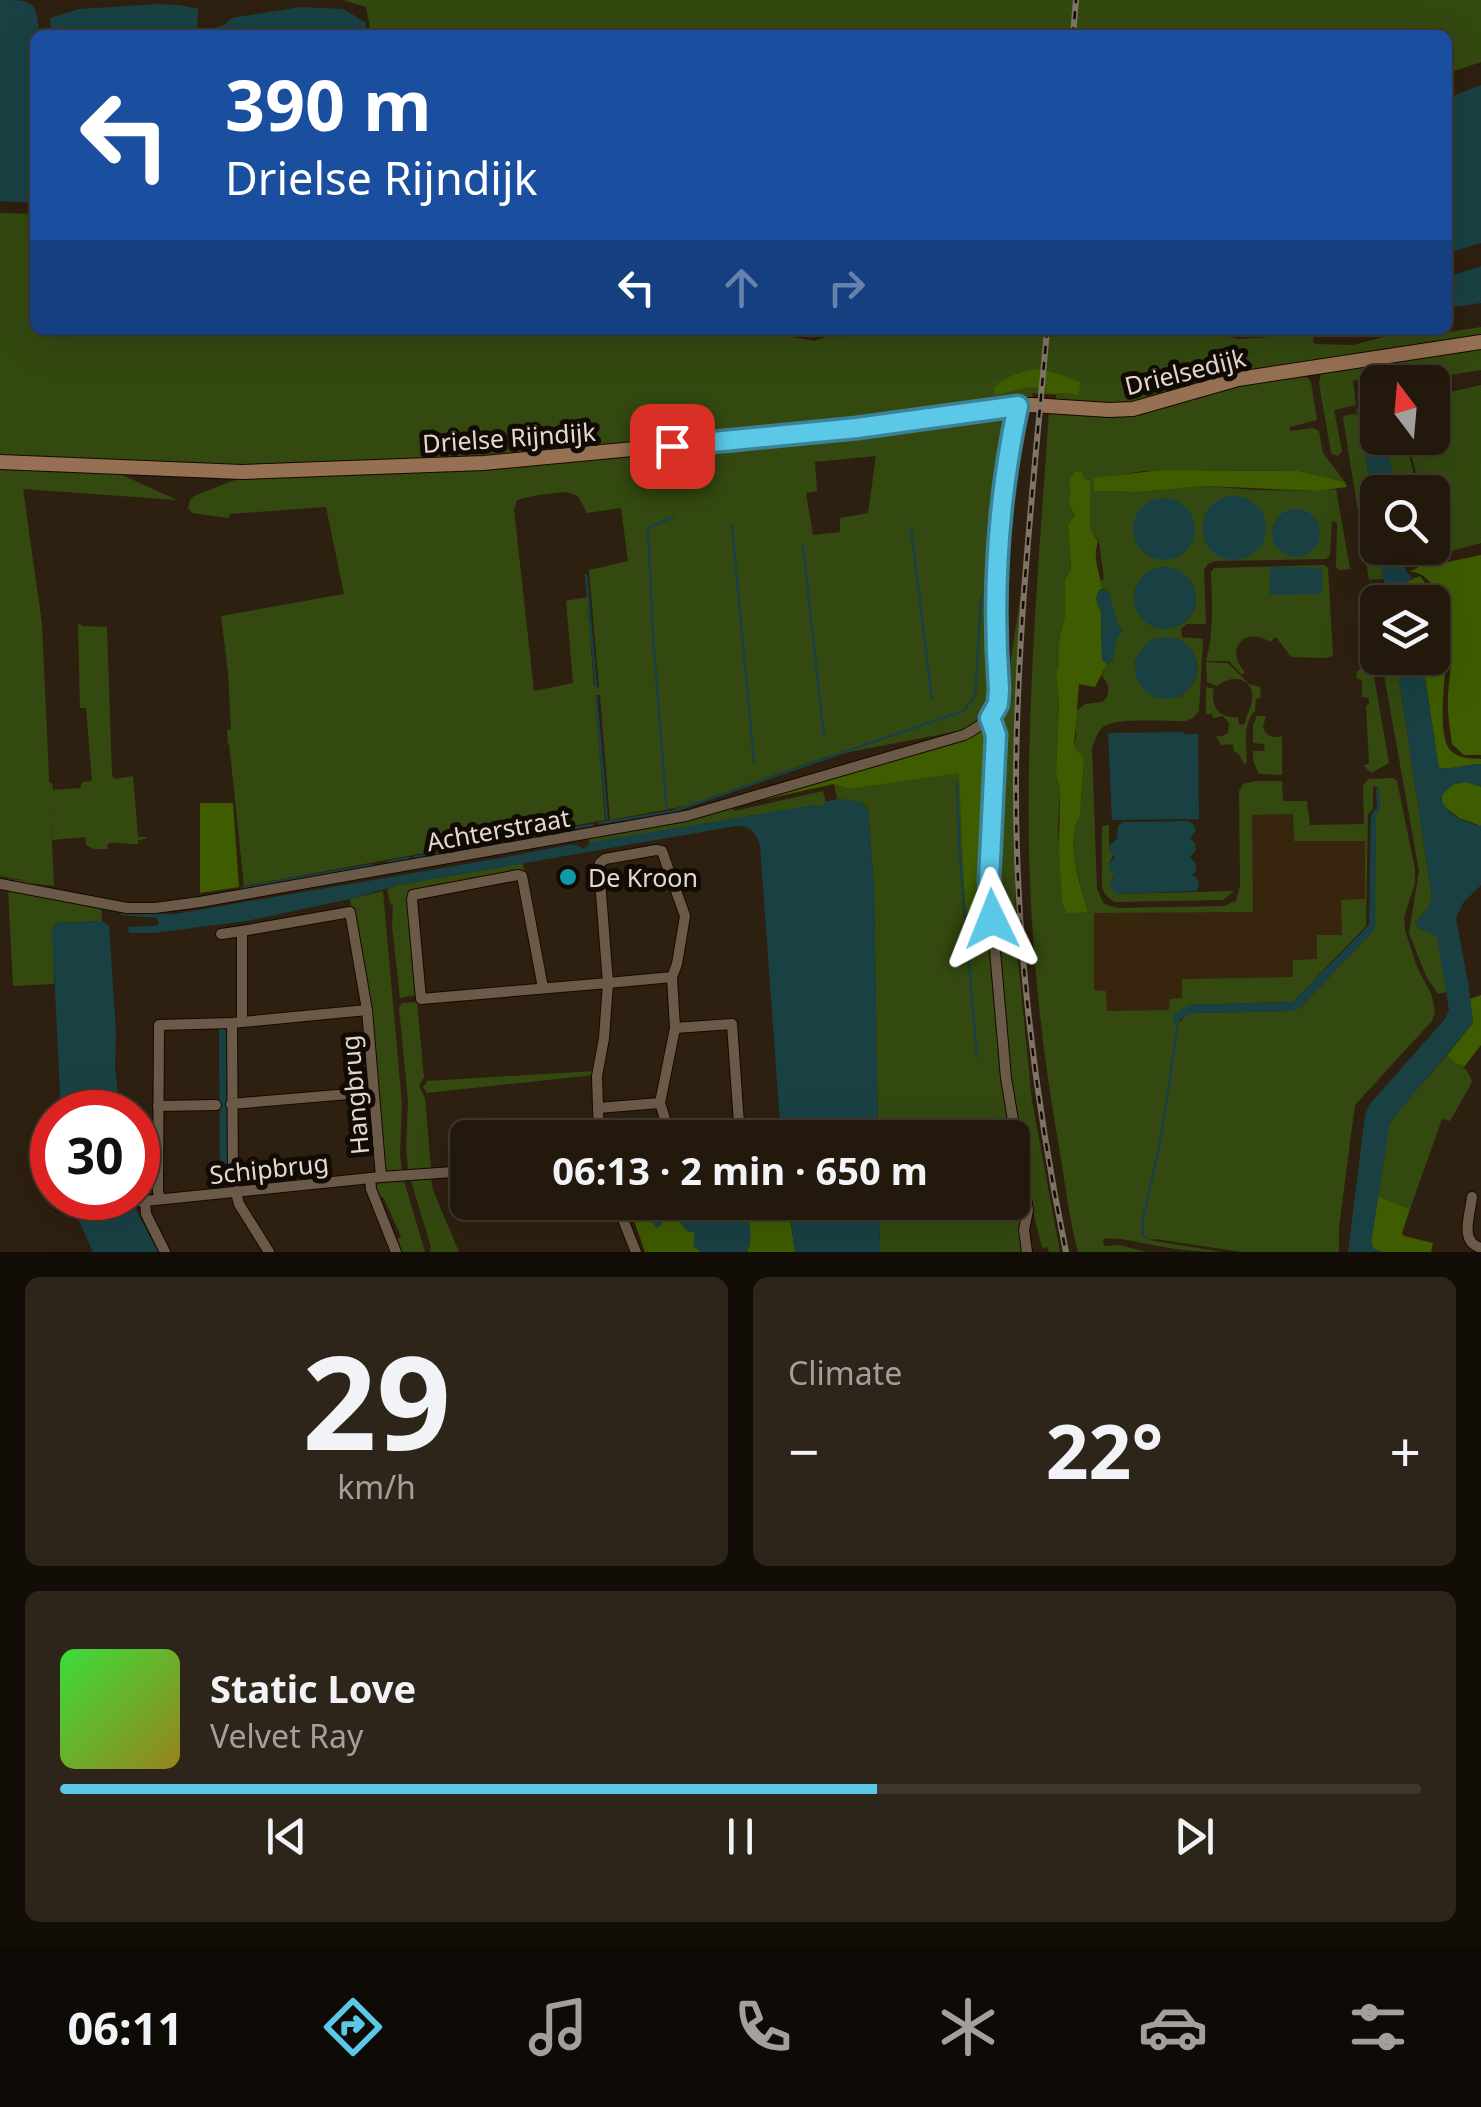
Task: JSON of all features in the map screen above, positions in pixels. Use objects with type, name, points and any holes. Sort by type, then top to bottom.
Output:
[{"type":"street","name":"Drielsedijk","points":[[1018,406],[1133,408],[1238,379],[1481,342]]},
{"type":"street","name":"Drielse Rijndijk","points":[[0,462],[242,472],[470,464],[799,434],[1018,406]]},
{"type":"street","points":[[1018,406],[1006,462],[997,554],[999,689],[998,704],[990,718],[996,735],[989,881],[1006,1078],[1028,1210],[1024,1230],[1026,1252]]},
{"type":"street","name":"Achterstraat","points":[[0,884],[127,908],[221,899],[686,816],[964,735],[990,718]]},
{"type":"street","points":[[599,1120],[597,1076],[608,983],[600,863],[656,850],[665,854],[685,916],[672,977],[675,1028],[660,1103],[665,1120]]},
{"type":"street","points":[[543,988],[523,878],[518,875],[414,895],[421,999],[672,977]]},
{"type":"street","name":"Hangbrug","points":[[242,931],[350,912],[366,1010],[373,1092],[376,1177],[371,1189],[396,1252]]},
{"type":"street","points":[[221,934],[242,931],[231,1104],[235,1193],[269,1252]]},
{"type":"street","name":"Hangbrug","points":[[158,1090],[160,1024],[237,1022],[366,1010]]},
{"type":"street","points":[[675,1028],[732,1024],[739,1120]]},
{"type":"street","points":[[231,1104],[373,1092]]},
{"type":"street","points":[[598,1108],[660,1103]]},
{"type":"street","points":[[160,1106],[216,1106]]},
{"type":"street","name":"Schipbrug","points":[[160,1199],[450,1171]]},
{"type":"street","points":[[1472,1197],[1467,1235],[1474,1247],[1481,1248]]},
{"type":"street","points":[[149,1220],[165,1252]]},
{"type":"street","points":[[623,1220],[636,1252]]},
{"type":"shaded area","points":[[1293,814],[1294,841],[1365,841],[1365,900],[1342,935],[1294,977],[1183,979],[1182,999],[1170,1010],[1106,1011],[1094,991],[1093,913],[1252,911],[1252,815]]},
{"type":"green space","points":[[343,0],[1481,0],[1481,62],[1452,72],[1452,30],[370,30],[366,7]]},
{"type":"green space","points":[[0,213],[30,214],[30,335],[785,335],[814,341],[833,335],[1221,335],[1239,339],[1314,335],[1316,344],[1353,345],[1391,335],[1452,335],[1452,332],[1481,327],[1481,337],[1112,405],[1056,401],[1056,395],[1033,393],[1032,399],[899,417],[562,453],[250,466],[0,457]]},
{"type":"green space","points":[[1481,346],[1481,370],[1450,375],[1450,365],[1360,365],[1360,379],[1353,381],[1356,405],[1334,410],[1342,451],[1338,456],[1331,453],[1319,383],[1328,368]]},
{"type":"green space","points":[[1037,369],[1081,383],[1078,396],[1028,387],[995,395],[994,387],[1003,380]]},
{"type":"green space","points":[[1305,375],[1311,382],[1317,420],[1290,427],[1290,431],[1319,431],[1323,453],[1345,482],[1299,471],[1143,471],[1093,479],[1095,491],[1206,486],[1336,489],[1350,569],[1336,567],[1337,523],[1332,521],[1330,556],[1326,559],[1208,564],[1204,570],[1206,624],[1187,624],[1181,629],[1182,637],[1203,639],[1199,711],[1185,721],[1110,724],[1099,731],[1092,748],[1097,889],[1104,904],[1117,908],[1224,906],[1236,901],[1240,885],[1239,791],[1243,784],[1282,781],[1283,801],[1307,801],[1310,825],[1364,824],[1363,786],[1368,779],[1397,781],[1415,869],[1415,883],[1404,917],[1405,930],[1435,1012],[1432,1021],[1355,1105],[1339,1252],[1242,1252],[1149,1240],[1222,1252],[1206,1252],[1103,1239],[1104,1246],[1119,1245],[1146,1252],[1078,1252],[1051,1100],[1039,1006],[1029,863],[1030,723],[1049,411],[1095,414],[1206,390]],"holes":[[[1075,471],[1081,471],[1084,479],[1090,480],[1090,529],[1099,541],[1102,589],[1106,590],[1116,618],[1112,662],[1102,676],[1108,686],[1107,697],[1075,712],[1074,746],[1084,760],[1080,816],[1073,837],[1087,912],[1062,903],[1060,790],[1056,774],[1056,674],[1065,615],[1065,579],[1071,571],[1068,525],[1075,515],[1068,503]],[[1215,503],[1246,557],[1234,559],[1205,540],[1204,520]],[[1298,509],[1317,523],[1318,541],[1305,554],[1281,552],[1272,530],[1278,517]],[[1161,567],[1189,579],[1196,602],[1184,623],[1171,628],[1154,627],[1134,592],[1146,573]],[[1178,639],[1192,652],[1197,675],[1180,697],[1135,663],[1150,641]],[[1377,786],[1380,809],[1376,815],[1374,930],[1300,1008],[1193,1013],[1178,1024],[1188,1005],[1293,1002],[1366,926],[1368,814],[1373,809],[1373,787]],[[1293,814],[1294,841],[1365,841],[1365,899],[1341,900],[1342,935],[1317,935],[1317,959],[1293,960],[1293,977],[1182,979],[1182,998],[1170,999],[1169,1010],[1107,1011],[1106,991],[1094,990],[1094,913],[1253,912],[1252,815]]]},
{"type":"green space","points":[[1481,385],[1481,543],[1450,551],[1450,475],[1417,475],[1411,455],[1450,455],[1450,392]]},
{"type":"green space","points":[[1002,413],[1009,424],[1000,484],[991,713],[964,730],[828,756],[686,806],[610,820],[600,695],[595,695],[605,820],[244,886],[228,745],[228,672],[221,616],[344,594],[326,507],[230,514],[228,518],[192,513],[188,508],[194,496],[255,475],[435,471],[562,463]],"holes":[[[876,456],[868,513],[840,518],[840,532],[813,535],[806,493],[817,491],[815,462]],[[566,492],[578,496],[587,513],[621,508],[628,561],[589,570],[599,688],[594,686],[587,597],[566,601],[573,683],[534,691],[514,509],[517,500]]]},
{"type":"green space","points":[[1357,414],[1360,455],[1366,455],[1368,475],[1360,475],[1360,524],[1343,418]]},
{"type":"green space","points":[[1388,455],[1409,455],[1414,475],[1393,475]]},
{"type":"green space","points":[[0,465],[118,473],[177,500],[23,489],[42,624],[54,886],[31,883],[73,893],[0,881],[28,881],[0,876]]},
{"type":"green space","points":[[1161,470],[1299,471],[1345,482],[1347,487],[1317,491],[1206,486],[1094,491],[1093,478]]},
{"type":"green space","points":[[1075,471],[1090,480],[1090,529],[1098,541],[1096,560],[1102,589],[1096,599],[1101,612],[1102,660],[1107,664],[1095,687],[1079,684],[1074,746],[1084,759],[1074,850],[1088,912],[1067,913],[1062,903],[1059,852],[1056,674],[1065,615],[1065,579],[1071,570],[1068,525],[1075,515],[1068,503],[1069,480]]},
{"type":"green space","points":[[1481,555],[1481,755],[1464,755],[1452,744],[1448,708],[1450,585],[1432,585],[1410,572],[1422,565],[1450,565],[1450,561]]},
{"type":"green space","points":[[1026,559],[1014,778],[1016,940],[1032,1101],[1060,1252],[1042,1248],[1030,1198],[1030,1120],[1015,1120],[1009,1080],[995,912],[994,801]]},
{"type":"green space","points":[[1325,565],[1333,656],[1291,657],[1276,637],[1270,642],[1252,636],[1237,648],[1236,656],[1245,672],[1242,675],[1229,661],[1206,661],[1214,568]]},
{"type":"green space","points":[[1367,565],[1381,565],[1384,579],[1369,580]]},
{"type":"green space","points":[[1420,576],[1426,585],[1409,585],[1408,581]]},
{"type":"green space","points":[[78,623],[107,627],[112,776],[133,776],[138,837],[146,837],[138,840],[138,844],[111,843],[107,849],[94,849],[86,845],[85,837],[52,840],[49,783],[53,790],[80,788],[82,782],[92,781],[86,708],[80,708]]},
{"type":"green space","points":[[1206,662],[1228,663],[1249,684],[1260,687],[1261,698],[1256,699],[1247,728],[1247,763],[1234,752],[1233,744],[1221,745],[1216,736],[1228,733],[1229,723],[1223,716],[1213,718],[1206,714],[1206,687],[1214,689],[1218,711],[1238,717],[1239,725],[1245,724],[1251,707],[1250,686],[1235,679],[1217,686],[1207,682]]},
{"type":"green space","points":[[1360,669],[1360,675],[1374,675],[1389,763],[1371,773],[1363,765],[1369,764],[1369,698],[1362,697],[1362,680],[1357,679],[1356,672]]},
{"type":"green space","points":[[1384,675],[1399,675],[1432,898],[1415,923],[1437,936],[1447,992],[1438,994],[1426,976],[1409,933],[1419,871]]},
{"type":"green space","points":[[1425,675],[1445,675],[1443,718],[1451,751],[1465,758],[1481,759],[1481,764],[1439,768]]},
{"type":"green space","points":[[1257,716],[1266,716],[1263,727],[1268,735],[1282,736],[1282,775],[1259,774],[1253,761],[1253,751],[1265,751],[1264,744],[1253,743]]},
{"type":"green space","points":[[987,731],[993,740],[990,913],[965,910],[959,773],[850,789],[834,784],[739,805]]},
{"type":"green space","points":[[960,772],[965,910],[990,913],[1010,1120],[878,1120],[874,886],[868,810],[862,802],[837,799],[834,784],[850,789]]},
{"type":"green space","points":[[1467,782],[1481,787],[1481,826],[1459,818],[1442,805],[1442,794],[1453,784]]},
{"type":"green space","points":[[823,791],[826,802],[821,807],[589,843],[589,837],[732,805],[734,811]]},
{"type":"green space","points":[[200,803],[233,803],[239,887],[200,893]]},
{"type":"green space","points":[[1109,825],[1109,850],[1113,855],[1109,864],[1115,875],[1111,880],[1118,894],[1234,891],[1223,900],[1115,902],[1102,887],[1102,826]]},
{"type":"green space","points":[[523,863],[524,871],[408,891],[416,995],[400,998],[393,905],[387,889]]},
{"type":"green space","points":[[8,889],[101,908],[102,921],[57,923],[53,927],[54,984],[13,986]]},
{"type":"green space","points":[[383,891],[402,1104],[402,1170],[388,1171],[350,899]]},
{"type":"green space","points":[[1481,995],[1481,1045],[1464,1067],[1447,1055],[1473,1023],[1470,999]]},
{"type":"green space","points":[[417,1002],[424,1077],[419,1086],[425,1098],[431,1168],[408,1170],[408,1101],[399,1008],[402,1003]]},
{"type":"green space","points":[[1447,1055],[1465,1068],[1472,1082],[1450,1121],[1442,1119],[1410,1209],[1378,1196],[1388,1127]]},
{"type":"green space","points":[[595,1071],[595,1075],[427,1093],[423,1087],[427,1081]]},
{"type":"green space","points":[[431,1178],[459,1252],[430,1252],[411,1181]]},
{"type":"green space","points":[[404,1181],[425,1252],[400,1252],[395,1242],[401,1236],[383,1197],[377,1198],[375,1186]]},
{"type":"green space","points":[[1378,1196],[1410,1209],[1402,1233],[1433,1243],[1431,1252],[1374,1249],[1371,1242]]},
{"type":"green space","points":[[634,1220],[655,1220],[657,1228],[665,1220],[678,1220],[695,1233],[694,1246],[701,1252],[645,1252]]},
{"type":"green space","points":[[790,1220],[795,1252],[747,1252],[748,1221]]},
{"type":"green space","points":[[879,1220],[1025,1220],[1022,1252],[880,1252]]},
{"type":"water","points":[[0,0],[19,0],[34,8],[39,30],[30,30],[30,203],[0,201]]},
{"type":"water","points":[[157,4],[198,9],[197,30],[51,30],[50,18],[79,9]]},
{"type":"water","points":[[300,7],[344,9],[366,23],[366,30],[214,30],[232,18]]},
{"type":"water","points":[[1481,85],[1481,243],[1452,252],[1452,96]]},
{"type":"water","points":[[1481,266],[1481,303],[1452,307],[1452,276]]},
{"type":"water","points":[[1366,455],[1388,455],[1393,475],[1369,475]]},
{"type":"water","points":[[1234,496],[1256,506],[1266,528],[1256,550],[1234,560],[1212,550],[1202,528],[1212,506]]},
{"type":"water","points":[[1164,498],[1186,507],[1195,529],[1186,551],[1164,560],[1142,551],[1133,529],[1142,507]]},
{"type":"water","points":[[1296,509],[1313,516],[1320,533],[1313,550],[1296,557],[1279,550],[1272,533],[1279,516]]},
{"type":"water","points":[[1382,565],[1405,565],[1412,578],[1409,585],[1384,585]]},
{"type":"water","points":[[1165,567],[1187,576],[1196,598],[1187,620],[1165,629],[1143,620],[1134,598],[1143,576]]},
{"type":"water","points":[[1322,568],[1322,594],[1270,595],[1270,569]]},
{"type":"water","points":[[1099,590],[1109,593],[1123,630],[1117,638],[1112,662],[1107,664],[1102,660],[1101,612],[1096,599]]},
{"type":"water","points":[[1166,637],[1188,646],[1197,668],[1188,690],[1166,699],[1144,690],[1135,668],[1144,646]]},
{"type":"water","points":[[1399,675],[1425,675],[1439,768],[1481,764],[1481,787],[1458,783],[1441,798],[1452,814],[1481,826],[1481,885],[1463,903],[1456,918],[1473,1023],[1390,1122],[1371,1242],[1374,1249],[1382,1252],[1348,1252],[1369,1105],[1449,1010],[1437,937],[1415,923],[1432,898]]},
{"type":"water","points":[[1108,733],[1198,734],[1199,819],[1112,820]]},
{"type":"water","points":[[1379,788],[1375,929],[1300,1008],[1193,1013],[1175,1024],[1175,1014],[1188,1005],[1293,1002],[1369,925],[1371,815],[1377,807]]},
{"type":"water","points":[[826,802],[862,802],[868,810],[874,886],[878,1120],[780,1120],[760,845],[754,833],[745,827],[399,885],[247,921],[129,933],[128,927],[159,924],[157,918],[121,915],[175,914],[574,844],[584,849],[591,842],[821,807]]},
{"type":"water","points":[[1188,821],[1196,830],[1190,839],[1196,850],[1190,857],[1196,864],[1192,875],[1199,886],[1196,891],[1113,892],[1110,883],[1115,875],[1109,864],[1115,857],[1109,846],[1117,839],[1118,826],[1124,822]]},
{"type":"water","points":[[102,921],[109,926],[118,1090],[60,1090],[52,929],[57,923]]},
{"type":"water","points":[[219,1027],[227,1027],[228,1185],[220,1185]]},
{"type":"water","points":[[79,1220],[141,1220],[158,1252],[93,1252]]},
{"type":"water","points":[[678,1220],[749,1220],[751,1234],[747,1252],[701,1252],[693,1246],[695,1233],[687,1231]]},
{"type":"water","points":[[790,1220],[879,1220],[880,1252],[795,1252]]},
{"type":"waterway","points":[[667,813],[648,528],[673,517]]},
{"type":"waterway","points":[[732,526],[754,762]]},
{"type":"waterway","points":[[911,528],[932,700]]},
{"type":"waterway","points":[[803,546],[824,737]]},
{"type":"waterway","points":[[586,575],[596,686]]},
{"type":"waterway","points":[[600,823],[671,812],[963,711],[975,697],[981,598]]},
{"type":"waterway","points":[[596,696],[607,819]]},
{"type":"waterway","points":[[957,782],[977,1057]]},
{"type":"waterway","points":[[415,857],[592,825]]},
{"type":"waterway","points":[[388,862],[408,858]]},
{"type":"waterway","points":[[242,888],[372,865]]},
{"type":"waterway","points":[[1149,1239],[1143,1236],[1142,1224],[1160,1143],[1178,1024]]},
{"type":"railway","points":[[1073,30],[1076,0]]},
{"type":"railway","points":[[1047,335],[1019,665],[1017,837],[1029,1016],[1066,1252]]},
{"type":"place","name":"De Kroon","points":[[568,877]]},
{"type":"route","points":[[672,446],[857,428],[1018,406],[1006,462],[997,554],[999,689],[998,704],[990,718],[996,735],[989,881],[992,919]]}]
